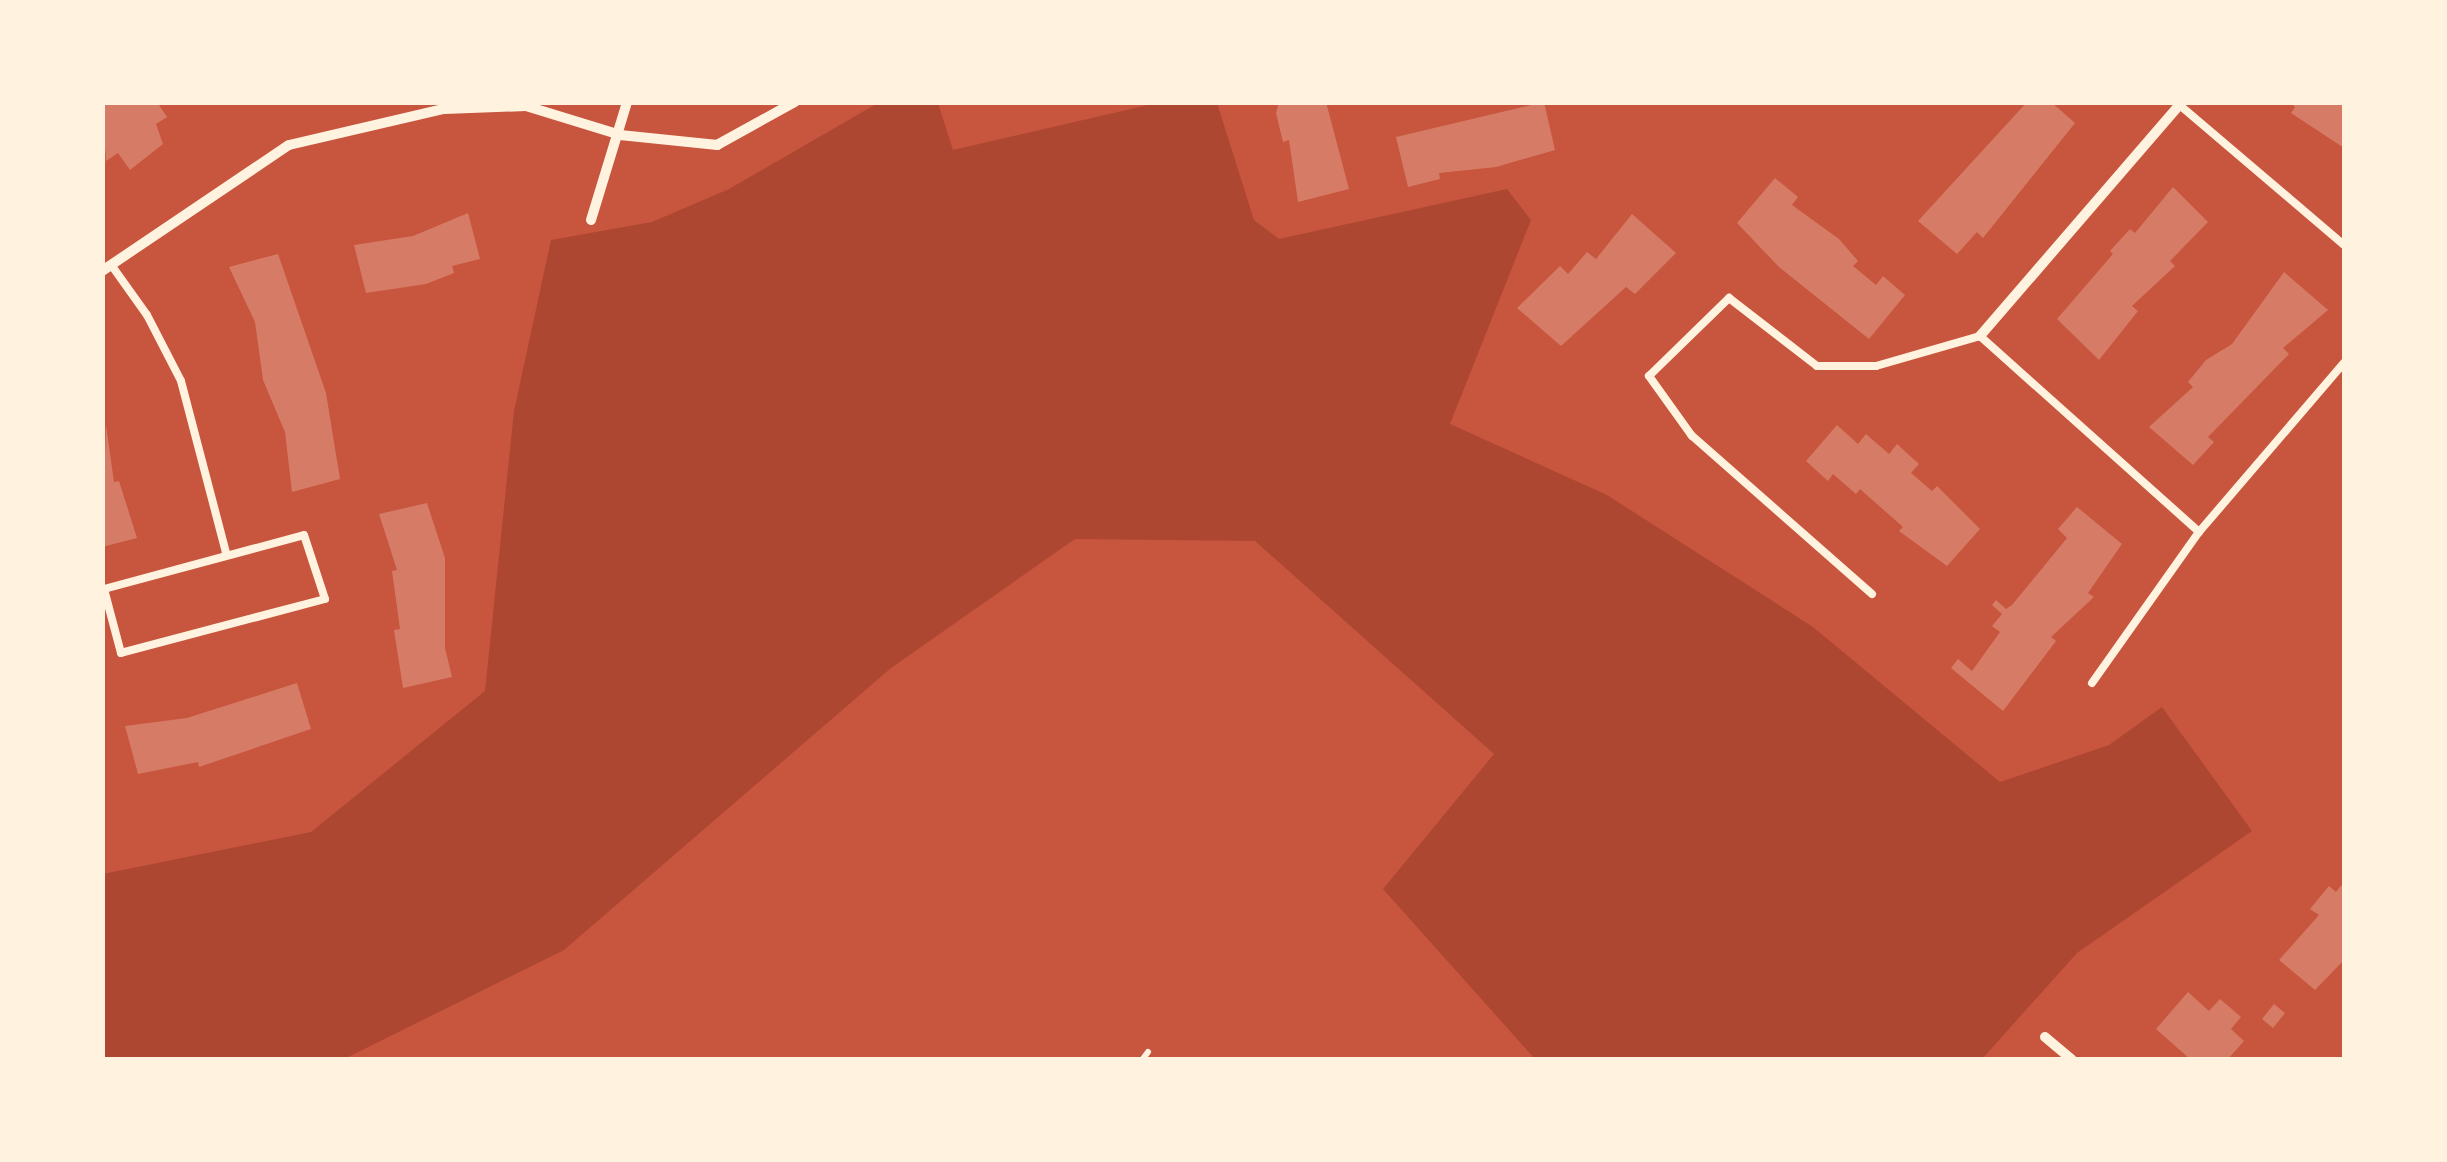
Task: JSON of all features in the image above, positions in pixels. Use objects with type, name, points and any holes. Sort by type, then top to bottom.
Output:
[{"type":"street","points":[[590,220],[620,136],[627,102]]},
{"type":"street","points":[[107,268],[289,145],[444,109],[526,106],[620,136],[718,145],[795,102]]},
{"type":"street","points":[[1980,336],[2179,104]]},
{"type":"street","points":[[2045,1037],[2072,1060]]},
{"type":"lane","points":[[2179,104],[2344,245]]},
{"type":"lane","points":[[107,268],[147,315],[180,381],[226,553]]},
{"type":"lane","points":[[1872,594],[1692,436],[1649,376],[1729,298],[1802,359],[1835,368],[1876,366],[1980,336],[2199,532]]},
{"type":"lane","points":[[2092,683],[2199,532],[2344,364]]},
{"type":"lane","points":[[304,535],[325,599],[121,654],[104,590],[226,553],[304,535]]},
{"type":"path","points":[[1142,1060],[1148,1052]]},
{"type":"shaded area","points":[[878,103],[938,103],[953,150],[1157,103],[1217,103],[1254,220],[1279,239],[1507,189],[1531,220],[1450,424],[1607,495],[1813,627],[2000,782],[2109,745],[2162,707],[2252,831],[2077,953],[1982,1059],[1535,1059],[1383,889],[1494,754],[1255,541],[1075,539],[891,668],[564,950],[344,1059],[103,1059],[103,874],[311,832],[485,691],[514,411],[551,240],[652,222],[729,189]]},
{"type":"building","points":[[102,102],[157,102],[167,117],[156,124],[163,144],[130,170],[118,153],[106,161]]},
{"type":"building","points":[[1279,102],[1326,102],[1349,189],[1298,202],[1289,140],[1283,142],[1276,113]]},
{"type":"building","points":[[1544,102],[1555,150],[1496,167],[1439,173],[1440,179],[1408,187],[1396,137]]},
{"type":"building","points":[[2027,102],[2051,102],[2075,123],[1983,238],[1977,232],[1957,254],[1918,221]]},
{"type":"building","points":[[2290,102],[2344,102],[2344,148],[2291,113],[2295,107]]},
{"type":"building","points":[[1775,178],[1798,197],[1792,205],[1839,239],[1858,261],[1853,266],[1876,285],[1883,276],[1905,295],[1869,339],[1779,267],[1737,223]]},
{"type":"building","points":[[2173,187],[2208,222],[2170,261],[2175,266],[2132,306],[2138,311],[2099,360],[2057,319],[2113,254],[2110,251],[2130,229],[2135,233]]},
{"type":"building","points":[[468,213],[480,259],[452,266],[454,273],[426,284],[366,293],[354,245],[413,236]]},
{"type":"building","points":[[1632,214],[1676,253],[1635,294],[1626,287],[1561,346],[1517,308],[1560,266],[1568,274],[1587,252],[1596,259]]},
{"type":"building","points":[[278,254],[326,393],[340,479],[292,492],[285,432],[263,380],[255,322],[229,267]]},
{"type":"building","points":[[2284,272],[2328,310],[2283,348],[2289,354],[2208,437],[2214,442],[2193,465],[2149,427],[2193,387],[2188,382],[2206,360],[2232,344]]},
{"type":"building","points":[[106,425],[114,482],[119,481],[137,538],[102,547]]},
{"type":"building","points":[[1837,425],[1858,444],[1866,434],[1889,454],[1897,444],[1919,464],[1911,473],[1932,491],[1937,486],[1980,529],[1947,566],[1899,531],[1903,527],[1860,489],[1856,494],[1833,474],[1828,481],[1806,461]]},
{"type":"building","points":[[427,503],[445,558],[445,648],[452,677],[403,688],[394,630],[400,629],[392,571],[397,570],[379,514]]},
{"type":"building","points":[[2077,507],[2122,544],[2088,593],[2094,597],[2051,637],[2056,641],[2003,711],[1951,668],[1958,659],[1972,671],[2000,632],[1992,626],[2002,614],[1992,605],[1996,600],[2006,609],[2012,605],[2067,538],[2058,529]]},
{"type":"building","points":[[297,683],[311,729],[199,767],[198,762],[138,774],[125,726],[187,718]]},
{"type":"building","points":[[2344,882],[2344,960],[2315,990],[2279,960],[2319,915],[2310,909],[2329,886],[2336,892]]},
{"type":"building","points":[[2188,992],[2209,1011],[2220,999],[2241,1017],[2231,1029],[2244,1041],[2227,1060],[2191,1060],[2156,1029]]},
{"type":"building","points":[[2274,1004],[2285,1013],[2273,1028],[2262,1019]]}]
